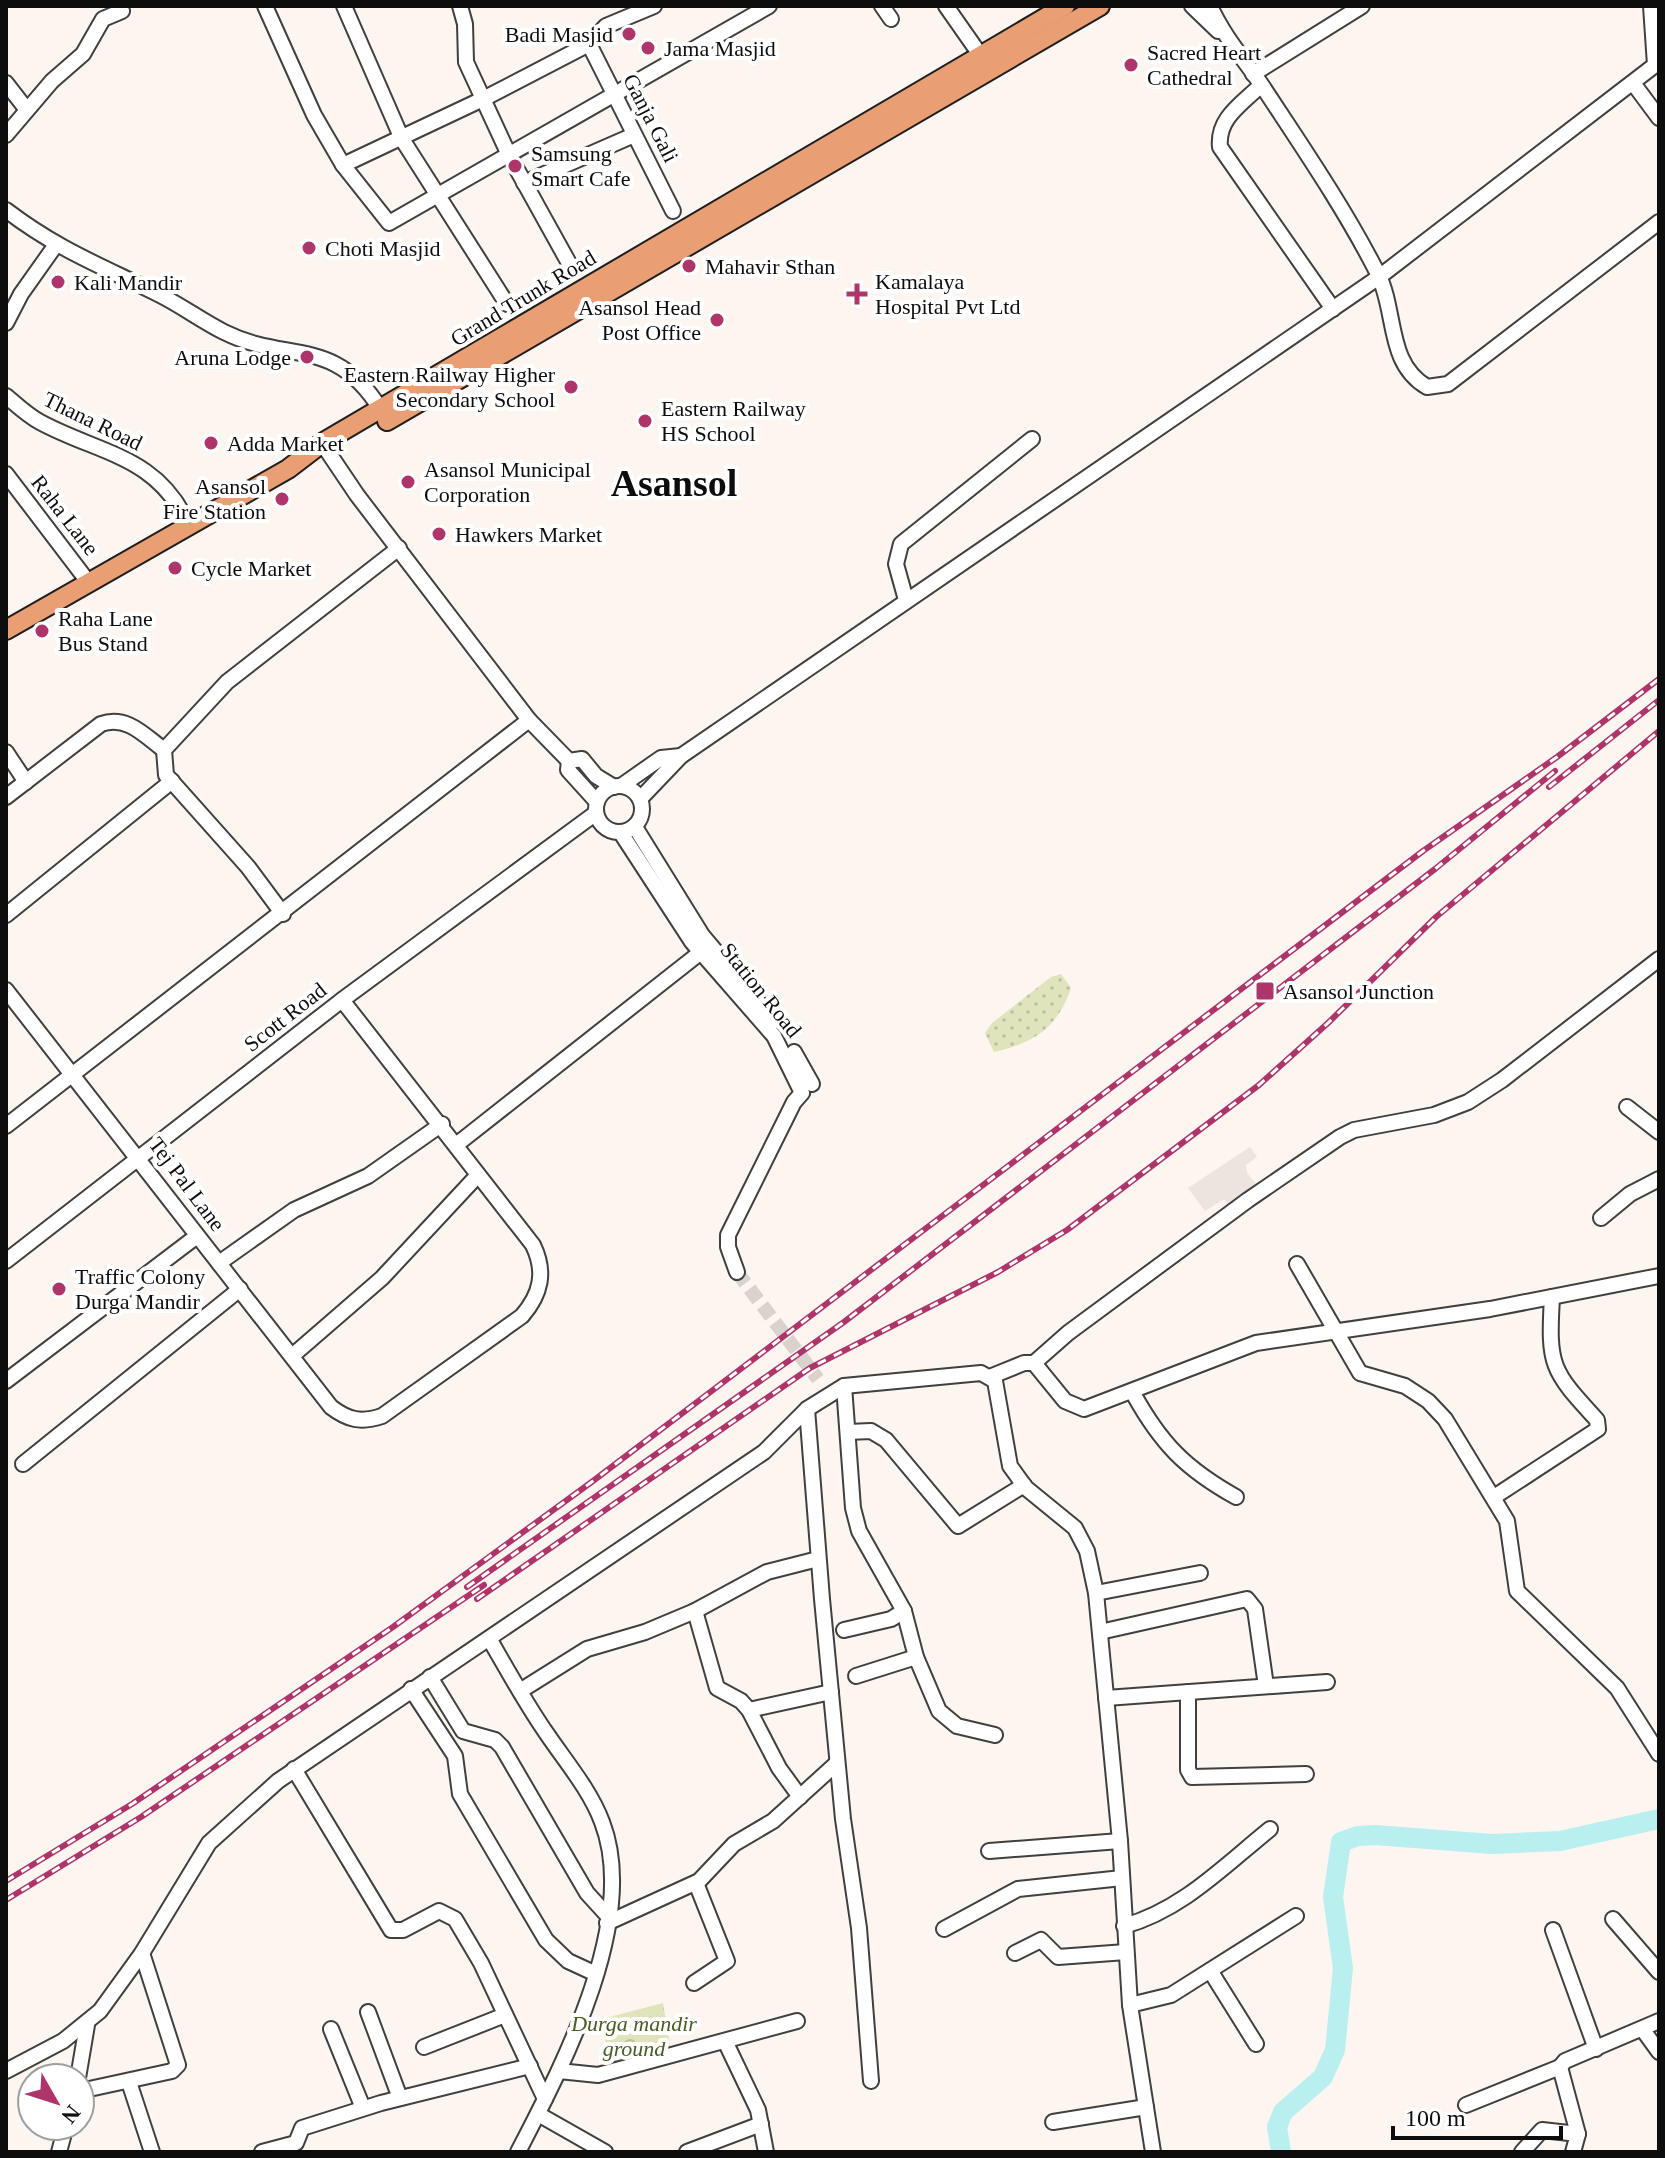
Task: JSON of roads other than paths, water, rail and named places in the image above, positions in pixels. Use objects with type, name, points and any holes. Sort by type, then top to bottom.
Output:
[{"type":"main road","name":"Grand Trunk Road","points":[[6,630],[325,449],[381,410],[1065,6]]},
{"type":"main road","points":[[325,449],[1100,6]]},
{"type":"street","points":[[265,6],[314,115],[343,165],[389,223],[769,6]]},
{"type":"street","points":[[344,6],[402,139],[507,304]]},
{"type":"street","points":[[460,6],[465,24],[466,62],[509,155],[570,265]]},
{"type":"street","points":[[343,165],[485,98],[589,44],[606,26],[654,6]]},
{"type":"street","points":[[946,6],[981,56]]},
{"type":"street","points":[[1192,6],[1224,37],[1257,80],[1379,277],[1402,362],[1417,381],[1437,388],[1448,384],[1659,222]]},
{"type":"street","points":[[1210,6],[1224,37]]},
{"type":"street","points":[[1333,309],[1220,147],[1219,133],[1224,120],[1257,80],[1362,6]]},
{"type":"street","points":[[640,799],[681,756],[1379,277],[1633,83],[1657,64],[1651,6]]},
{"type":"street","points":[[6,135],[52,81],[83,54],[103,19],[123,8]]},
{"type":"street","name":"Ganja Gali","points":[[589,44],[673,211]]},
{"type":"street","points":[[6,83],[27,110]]},
{"type":"street","points":[[1633,83],[1659,118]]},
{"type":"street","points":[[524,183],[634,135]]},
{"type":"street","points":[[6,210],[55,246],[166,298],[233,336],[298,350],[337,364],[369,390],[381,410]]},
{"type":"street","points":[[6,323],[21,294],[55,246]]},
{"type":"street","name":"Thana Road","points":[[6,396],[40,422],[114,452],[154,478],[172,496],[188,524]]},
{"type":"street","points":[[906,600],[896,564],[901,544],[1032,439]]},
{"type":"street","points":[[325,449],[529,720],[569,761]]},
{"type":"street","name":"Raha Lane","points":[[6,474],[89,583]]},
{"type":"street","points":[[283,914],[248,867],[172,781],[163,764],[164,750],[227,682],[399,548]]},
{"type":"street","points":[[6,797],[101,724],[113,719],[125,721],[164,750]]},
{"type":"street","points":[[6,1126],[529,720]]},
{"type":"street","points":[[6,752],[26,782]]},
{"type":"street","points":[[596,808],[618,786],[661,758],[681,756]]},
{"type":"street","points":[[569,761],[582,759],[596,776],[640,799]]},
{"type":"street","points":[[569,761],[568,770],[596,808],[606,829],[628,830],[642,814],[640,799]]},
{"type":"street","points":[[6,915],[172,781]]},
{"type":"street","name":"Scott Road","points":[[6,1261],[596,808]]},
{"type":"street","name":"Station Road","points":[[628,830],[681,928],[774,1036],[807,1088]]},
{"type":"street","name":"Station Road","points":[[628,830],[702,935],[775,1023],[807,1088]]},
{"type":"street","points":[[456,1145],[701,952]]},
{"type":"street","points":[[6,2071],[87,2025],[142,1953],[209,1843],[294,1769],[411,1689],[490,1640],[764,1452],[807,1409],[826,1395],[844,1386],[969,1373],[992,1376],[1024,1363],[1034,1363],[1068,1333],[1184,1247],[1340,1137],[1354,1130],[1434,1115],[1468,1102],[1502,1080],[1659,959]]},
{"type":"street","name":"Tej Pal Lane","points":[[6,990],[141,1158],[197,1236],[331,1407],[354,1420],[382,1416],[531,1306],[541,1281],[539,1256],[478,1175]]},
{"type":"street","points":[[292,1356],[382,1278],[478,1175],[442,1124],[342,1000]]},
{"type":"street","points":[[737,1272],[728,1247],[728,1235],[794,1102],[807,1088]]},
{"type":"street","points":[[1627,1107],[1659,1132]]},
{"type":"street","points":[[219,1263],[302,1205],[368,1176],[442,1124]]},
{"type":"street","points":[[1601,1218],[1630,1194],[1659,1179]]},
{"type":"street","points":[[6,1381],[197,1236]]},
{"type":"street","points":[[1297,1264],[1360,1373],[1395,1381],[1436,1409],[1507,1521],[1517,1591],[1617,1688],[1659,1754]]},
{"type":"street","points":[[1034,1363],[1074,1407],[1084,1409],[1133,1393],[1256,1343],[1552,1297],[1659,1276]]},
{"type":"street","points":[[23,1464],[240,1289]]},
{"type":"street","points":[[1494,1497],[1598,1429],[1597,1420],[1563,1383],[1552,1362],[1549,1343],[1552,1297]]},
{"type":"street","points":[[992,1376],[1010,1466],[1024,1485],[1075,1528],[1082,1539],[1096,1593],[1120,1841],[1130,2005],[1153,2152]]},
{"type":"street","points":[[818,1379],[826,1395]]},
{"type":"street","points":[[844,1386],[855,1521],[904,1611],[916,1657],[939,1711],[948,1721],[995,1735]]},
{"type":"street","points":[[1133,1393],[1153,1430],[1181,1459],[1202,1478],[1236,1497]]},
{"type":"street","points":[[807,1409],[837,1763],[859,1928],[871,2081]]},
{"type":"street","points":[[848,1432],[871,1431],[886,1440],[958,1526],[1024,1485]]},
{"type":"street","points":[[520,1691],[587,1649],[645,1632],[695,1611],[745,1581],[818,1559]]},
{"type":"street","points":[[1096,1593],[1200,1573]]},
{"type":"street","points":[[1100,1632],[1247,1599],[1255,1609],[1266,1686]]},
{"type":"street","points":[[695,1611],[717,1688],[741,1701],[749,1710],[779,1768],[800,1797]]},
{"type":"street","points":[[844,1630],[891,1619],[904,1611]]},
{"type":"street","points":[[490,1640],[603,1823],[611,1863],[608,1919],[576,2032],[518,2152]]},
{"type":"street","points":[[856,1676],[916,1657]]},
{"type":"street","points":[[430,1677],[463,1731],[495,1740],[502,1747],[587,1893],[608,1919]]},
{"type":"street","points":[[1106,1698],[1327,1682]]},
{"type":"street","points":[[411,1689],[455,1756],[460,1794],[546,1940],[568,1961],[594,1973]]},
{"type":"street","points":[[749,1710],[831,1692]]},
{"type":"street","points":[[1188,1692],[1188,1770],[1192,1777],[1306,1774]]},
{"type":"street","points":[[608,1919],[696,1883],[734,1844],[773,1821],[837,1763]]},
{"type":"street","points":[[294,1769],[391,1930],[403,1930],[439,1911],[450,1914],[481,1963],[545,2099]]},
{"type":"street","points":[[1124,1926],[1154,1918],[1177,1905],[1270,1829]]},
{"type":"street","points":[[989,1851],[1120,1841]]},
{"type":"street","points":[[944,1929],[1018,1889],[1122,1878]]},
{"type":"street","points":[[694,1983],[727,1961],[696,1883]]},
{"type":"street","points":[[1130,2005],[1164,1999],[1296,1916]]},
{"type":"street","points":[[1613,1919],[1659,1972]]},
{"type":"street","points":[[1553,1930],[1596,2049]]},
{"type":"street","points":[[1015,1953],[1041,1940],[1058,1957],[1126,1952]]},
{"type":"street","points":[[96,2088],[172,2071],[178,2065],[142,1953]]},
{"type":"street","points":[[1211,1972],[1256,2044]]},
{"type":"street","points":[[368,2012],[400,2098]]},
{"type":"street","points":[[424,2047],[505,2015]]},
{"type":"street","points":[[559,2071],[598,2075],[797,2021]]},
{"type":"street","points":[[1466,2105],[1560,2067],[1565,2061],[1659,2021]]},
{"type":"street","points":[[81,2062],[87,2025]]},
{"type":"street","points":[[331,2029],[363,2108]]},
{"type":"street","points":[[1643,2030],[1659,2052]]},
{"type":"street","points":[[725,2041],[758,2110],[766,2152]]},
{"type":"street","points":[[262,2152],[296,2143],[302,2128],[363,2108],[530,2066]]},
{"type":"street","points":[[1560,2067],[1578,2134],[1573,2152]]},
{"type":"street","points":[[129,2082],[152,2152]]},
{"type":"street","points":[[1053,2122],[1146,2107]]},
{"type":"street","points":[[538,2114],[605,2152]]},
{"type":"street","points":[[687,2152],[761,2124]]},
{"type":"street","points":[[1522,2152],[1542,2130],[1578,2134]]},
{"type":"waterway","points":[[1281,2152],[1277,2127],[1283,2112],[1323,2077],[1335,2050],[1343,1968],[1333,1897],[1341,1842],[1358,1836],[1375,1835],[1492,1844],[1560,1841],[1659,1819]]},
{"type":"tunnel","points":[[737,1272],[818,1379]]},
{"type":"railway","points":[[6,1881],[132,1804],[393,1627],[593,1481],[1423,851],[1557,757],[1659,679]]},
{"type":"railway","points":[[1549,787],[1659,700]]},
{"type":"railway","points":[[477,1599],[810,1368],[998,1272],[1067,1230],[1259,1085],[1328,1023],[1436,917],[1659,731]]},
{"type":"railway","points":[[467,1587],[844,1322],[1435,869],[1555,771]]},
{"type":"railway","points":[[6,1900],[141,1817],[484,1585]]},
{"type":"place","name":"Badi Masjid","points":[[629,34]]},
{"type":"place","name":"Jama Masjid","points":[[648,48]]},
{"type":"place","name":"Sacred Heart Cathedral","points":[[1131,65]]},
{"type":"place","name":"Samsung Smart Cafe","points":[[515,166]]},
{"type":"place","name":"Choti Masjid","points":[[309,248]]},
{"type":"place","name":"Mahavir Sthan","points":[[689,266]]},
{"type":"place","name":"Kali Mandir","points":[[58,282]]},
{"type":"place","name":"Kamalaya Hospital Pvt Ltd","points":[[857,294]]},
{"type":"place","name":"Asansol Head Post Office","points":[[717,320]]},
{"type":"place","name":"Aruna Lodge","points":[[307,357]]},
{"type":"place","name":"Eastern Railway Higher Secondary School","points":[[571,387]]},
{"type":"place","name":"Eastern Railway HS School","points":[[645,421]]},
{"type":"place","name":"Adda Market","points":[[211,443]]},
{"type":"place","name":"Asansol Municipal Corporation","points":[[408,482]]},
{"type":"place","name":"Asansol Fire Station","points":[[282,499]]},
{"type":"place","name":"Hawkers Market","points":[[439,534]]},
{"type":"place","name":"Cycle Market","points":[[175,568]]},
{"type":"place","name":"Raha Lane Bus Stand","points":[[42,631]]},
{"type":"place","name":"Asansol Junction","points":[[1265,991]]},
{"type":"place","name":"Traffic Colony Durga Mandir","points":[[59,1289]]},
{"type":"district","name":"Asansol","points":[[674,483]]},
{"type":"park label","name":"Durga mandir ground","points":[[634,2036]]}]
